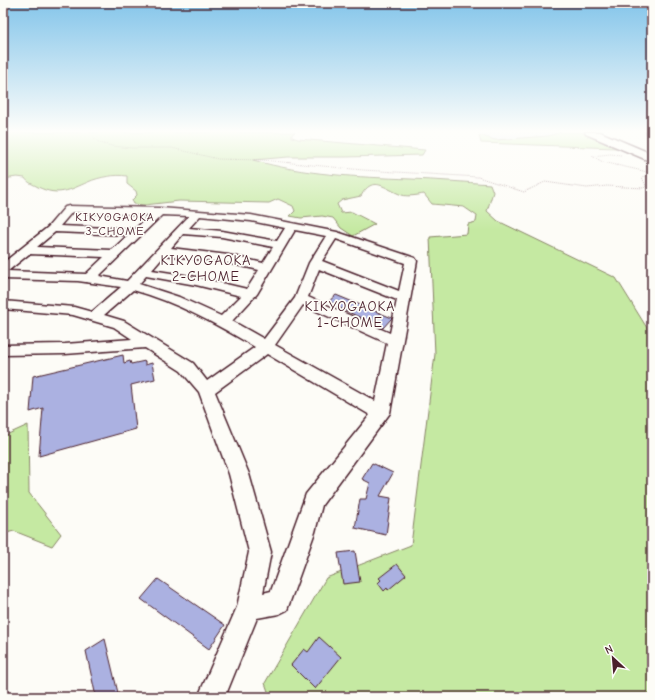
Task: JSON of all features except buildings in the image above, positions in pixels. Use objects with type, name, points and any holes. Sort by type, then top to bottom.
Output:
[{"type":"street","points":[[3,269],[52,229],[69,209],[160,211],[251,218],[333,234],[411,261],[382,413],[313,501],[304,532],[279,602],[249,607]]},
{"type":"street","points":[[89,278],[160,211]]},
{"type":"street","points":[[95,316],[129,287],[197,213]]},
{"type":"street","points":[[223,322],[250,294],[292,225]]},
{"type":"street","points":[[52,229],[138,232]]},
{"type":"street","points":[[182,231],[222,234],[280,245]]},
{"type":"street","points":[[206,390],[266,347],[301,298],[315,263],[333,234]]},
{"type":"street","points":[[26,250],[115,254]]},
{"type":"street","points":[[163,250],[228,259],[267,268]]},
{"type":"street","points":[[315,263],[404,298]]},
{"type":"street","points":[[143,272],[200,280],[250,294]]},
{"type":"street","points":[[3,275],[89,278],[111,282],[183,302],[223,322],[382,413]]},
{"type":"street","points":[[301,298],[395,341]]},
{"type":"street","points":[[3,305],[57,308],[95,316],[119,324],[187,367],[206,390],[239,474],[260,552],[249,607],[238,636],[210,697]]},
{"type":"street","points":[[3,350],[65,349],[148,343]]},
{"type":"path","points":[[309,165],[363,170],[478,177],[524,192],[545,182],[587,188],[606,186],[644,188],[646,186],[642,177],[652,174]]},
{"type":"path","points":[[620,165],[634,167],[652,174]]},
{"type":"green space","points":[[3,165],[271,165],[331,174],[490,184],[493,192],[487,211],[498,221],[616,278],[652,336],[652,697],[270,697],[265,683],[326,578],[411,545],[435,354],[430,237],[467,234],[468,224],[476,222],[477,216],[464,207],[432,204],[424,194],[404,196],[375,184],[366,189],[361,196],[342,200],[337,204],[341,213],[352,212],[375,224],[353,236],[341,228],[333,218],[322,216],[301,218],[290,216],[295,211],[293,206],[278,199],[269,203],[179,201],[145,205],[134,204],[132,200],[137,195],[136,191],[127,184],[127,176],[118,175],[102,177],[69,190],[58,192],[45,190],[29,182],[25,178],[17,177],[3,179]]},
{"type":"green space","points":[[3,415],[6,435],[28,425],[29,493],[61,534],[52,546],[14,531],[3,534]]},
{"type":"district","name":"KIKYOGAOKA 3-CHOME","points":[[115,224]]},
{"type":"district","name":"KIKYOGAOKA 2-CHOME","points":[[206,268]]},
{"type":"district","name":"KIKYOGAOKA 1-CHOME","points":[[350,314]]}]
